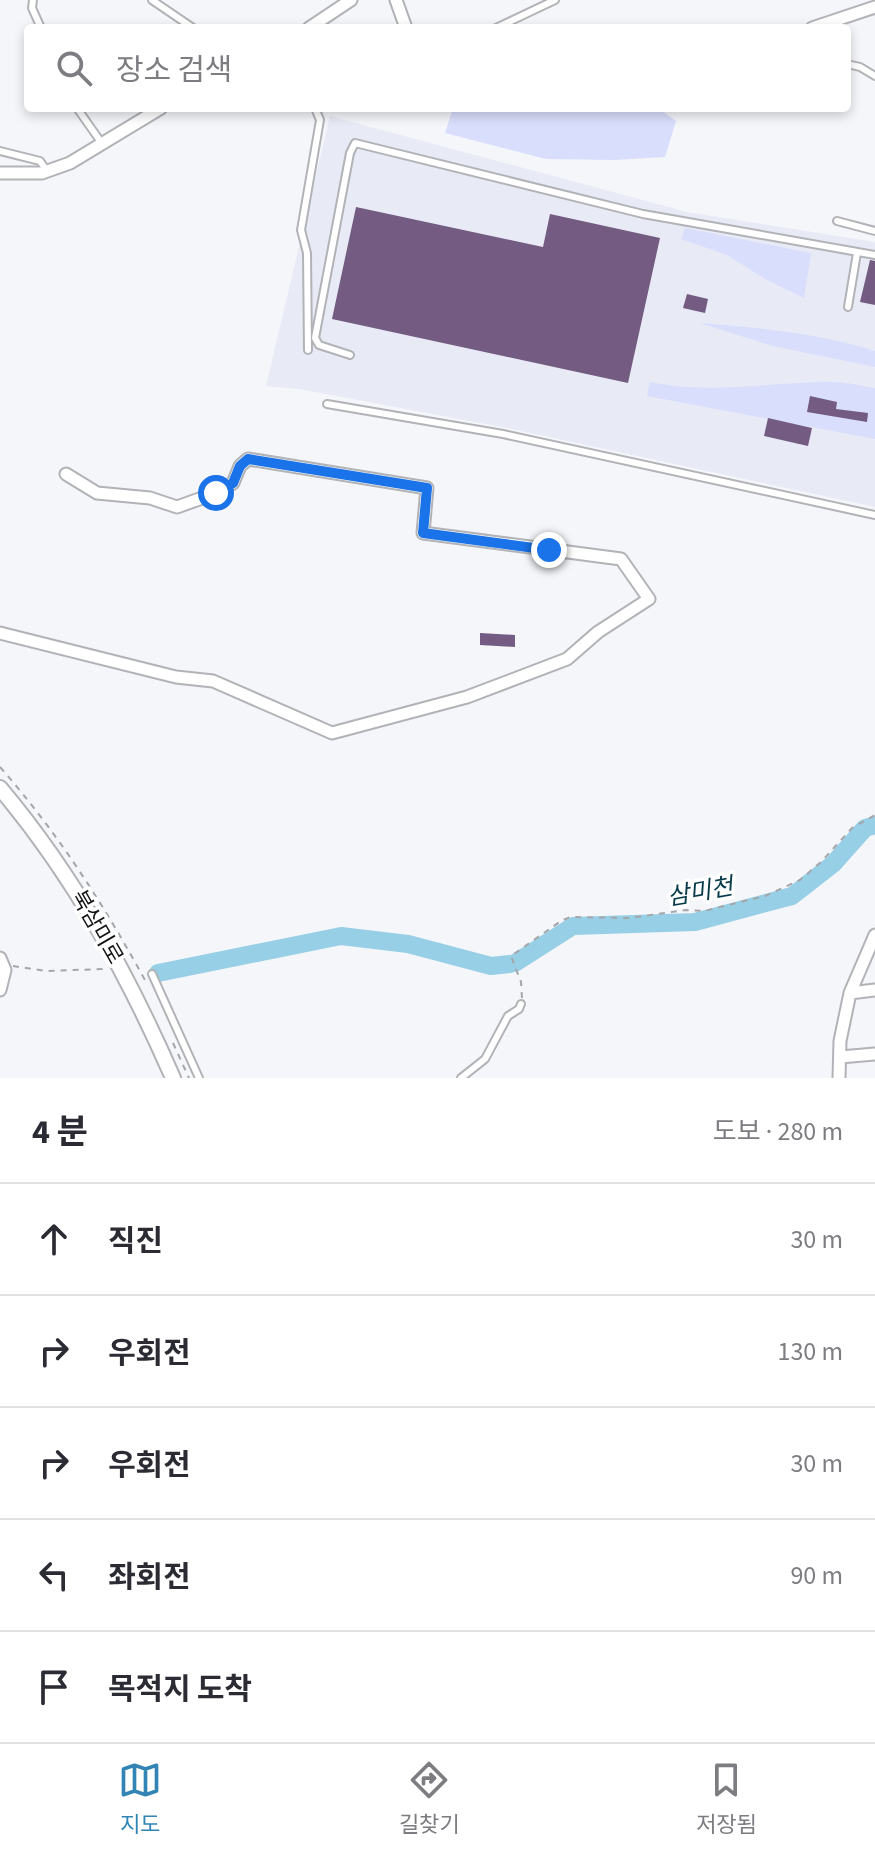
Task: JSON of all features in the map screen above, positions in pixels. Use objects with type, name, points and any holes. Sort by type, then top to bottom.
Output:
[{"type":"street","points":[[315,24],[351,0]]},
{"type":"street","points":[[396,0],[405,24]]},
{"type":"street","points":[[826,24],[875,7]]},
{"type":"street","points":[[0,173],[47,171],[70,163],[155,112]]},
{"type":"street","points":[[0,633],[176,677],[213,681],[332,733],[467,697],[567,659],[598,632],[649,599],[621,559],[423,533],[427,488],[248,459],[240,466],[233,483],[216,493],[177,507],[150,498],[97,493],[66,474]]},
{"type":"street","name":"북삼미로","points":[[0,788],[53,856],[100,928],[173,1078]]},
{"type":"street","points":[[839,1078],[840,1041],[850,993],[875,935]]},
{"type":"street","points":[[0,990],[5,970],[2,962]]},
{"type":"street","points":[[850,993],[875,990]]},
{"type":"street","points":[[840,1057],[875,1054]]},
{"type":"lane","points":[[33,0],[32,8],[39,24]]},
{"type":"lane","points":[[152,0],[187,24]]},
{"type":"lane","points":[[504,24],[555,0]]},
{"type":"lane","points":[[851,65],[875,76]]},
{"type":"lane","points":[[80,112],[103,145]]},
{"type":"lane","points":[[308,350],[307,253],[301,230],[320,120],[317,112]]},
{"type":"lane","points":[[350,355],[319,345],[315,338],[350,153],[355,143],[643,214],[875,255]]},
{"type":"lane","points":[[0,151],[40,161],[47,171]]},
{"type":"lane","points":[[837,221],[875,231]]},
{"type":"lane","points":[[848,307],[857,253]]},
{"type":"lane","points":[[327,404],[503,434],[875,515]]},
{"type":"lane","points":[[152,974],[199,1078]]},
{"type":"lane","points":[[461,1078],[485,1059],[508,1016],[521,1004]]},
{"type":"path","points":[[521,1004],[521,982],[511,956],[561,921],[570,917],[629,918],[686,910],[704,911],[765,896],[800,880],[852,828],[875,815]]},
{"type":"path","points":[[2,962],[46,971],[103,969]]},
{"type":"shaded area","points":[[452,112],[664,112],[676,121],[665,157],[615,160],[546,159],[445,133]]},
{"type":"shaded area","points":[[330,116],[687,212],[875,242],[875,507],[507,428],[299,389],[266,386]]},
{"type":"shaded area","points":[[685,228],[811,253],[804,298],[765,279],[727,255],[681,239]]},
{"type":"shaded area","points":[[700,323],[788,332],[854,345],[875,351],[875,367],[773,346]]},
{"type":"shaded area","points":[[650,382],[719,388],[831,382],[875,388],[875,439],[647,396]]},
{"type":"building","points":[[356,207],[543,247],[550,214],[660,238],[628,383],[332,319]]},
{"type":"building","points":[[870,260],[875,261],[875,305],[860,302]]},
{"type":"building","points":[[687,294],[708,299],[705,313],[683,308]]},
{"type":"building","points":[[810,396],[837,402],[836,409],[868,413],[867,422],[807,412]]},
{"type":"building","points":[[768,418],[812,428],[808,446],[764,436]]},
{"type":"building","points":[[480,633],[515,635],[515,647],[480,645]]},
{"type":"waterway","name":"삼미천","points":[[515,963],[573,926],[695,922],[792,896],[833,864],[865,828],[875,825]]},
{"type":"waterway","name":"삼미천","points":[[158,973],[341,936],[408,944],[491,966],[510,964]]},
{"type":"route","points":[[216,493],[233,483],[240,466],[248,459],[427,488],[423,533],[549,550]]}]
